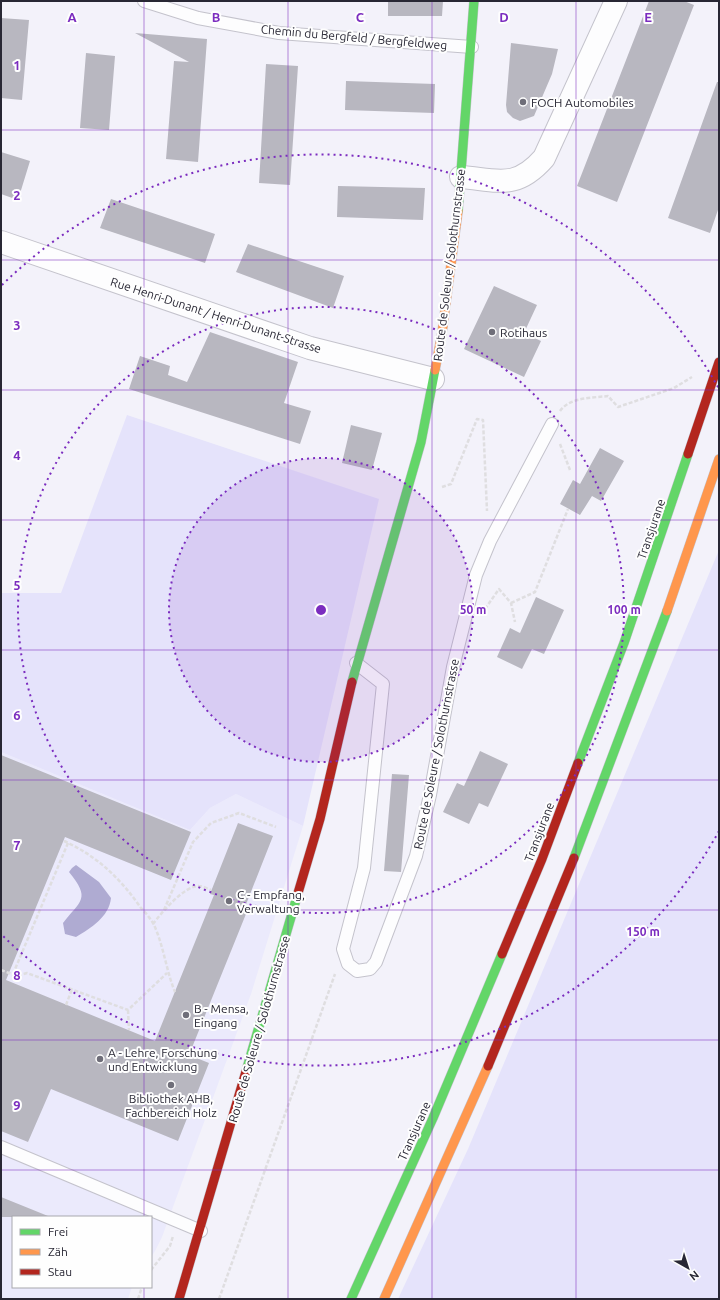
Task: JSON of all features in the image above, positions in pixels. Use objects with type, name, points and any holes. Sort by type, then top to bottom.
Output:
[{"type":"main road","name":"Route de Soleure / Solothurnstrasse","points":[[179,1299],[201,1231],[320,819],[356,664],[422,442],[447,302],[461,177],[472,47],[474,1]]},
{"type":"main road","name":"Transjurane","points":[[351,1299],[433,1118],[542,859],[624,643],[719,362]]},
{"type":"main road","points":[[384,1299],[453,1146],[560,896],[618,746],[719,459]]},
{"type":"street","points":[[461,177],[514,181],[536,167],[544,158],[616,1]]},
{"type":"street","name":"Rue Henri-Dunant / Henri-Dunant-Strasse","points":[[1,242],[310,348],[433,380]]},
{"type":"lane","name":"Chemin du Bergfeld / Bergfeldweg","points":[[144,1],[198,18],[279,34],[472,47]]},
{"type":"lane","name":"Route de Soleure / Solothurnstrasse","points":[[344,949],[348,964],[357,971],[370,968],[376,962],[416,856],[430,795],[453,667],[476,574],[490,541],[552,424]]},
{"type":"lane","points":[[344,949],[364,868],[383,684],[356,664]]},
{"type":"lane","points":[[1,1148],[201,1231]]},
{"type":"path","points":[[570,470],[552,424],[564,406],[583,398],[608,396],[618,407],[674,388],[694,375]]},
{"type":"path","points":[[442,487],[451,484],[477,418],[482,420],[484,492],[490,541]]},
{"type":"path","points":[[511,603],[535,592],[568,509]]},
{"type":"path","points":[[466,612],[482,614],[499,588],[511,603],[515,622]]},
{"type":"path","points":[[164,910],[193,842],[211,823],[239,813],[276,827]]},
{"type":"path","points":[[64,841],[117,876],[153,924],[164,951],[167,973],[175,992]]},
{"type":"path","points":[[13,974],[68,843]]},
{"type":"path","points":[[153,924],[164,910],[188,889],[199,886],[211,890]]},
{"type":"path","points":[[219,1299],[344,949]]},
{"type":"path","points":[[1,970],[17,976],[27,973],[128,1010]]},
{"type":"path","points":[[129,1030],[128,1010],[167,973]]},
{"type":"path","points":[[66,1005],[72,989]]},
{"type":"path","points":[[152,1269],[170,1246],[178,1221]]},
{"type":"path","points":[[138,1299],[142,1288]]},
{"type":"shaded area","points":[[127,415],[379,499],[303,826],[236,794],[210,808],[190,830],[1,752],[1,593],[61,593]]},
{"type":"shaded area","points":[[719,550],[719,1299],[398,1299],[468,1149]]},
{"type":"shaded area","points":[[1,752],[190,830],[210,808],[236,794],[303,826],[251,994],[162,1237],[152,1256],[152,1216],[12,1216],[12,1288],[132,1288],[128,1299],[1,1299]]},
{"type":"shaded area","points":[[76,865],[99,882],[111,898],[110,905],[103,916],[88,930],[76,937],[65,934],[63,923],[79,904],[81,899],[82,894],[80,888],[69,872]]},
{"type":"building","points":[[388,1],[443,1],[442,16],[388,16]]},
{"type":"building","points":[[649,1],[684,1],[694,5],[617,202],[577,186]]},
{"type":"building","points":[[1,18],[29,20],[22,100],[1,98]]},
{"type":"building","points":[[135,33],[207,39],[198,162],[166,159],[174,61],[189,62]]},
{"type":"building","points":[[511,43],[558,49],[552,74],[534,116],[520,121],[513,118],[507,112],[506,105]]},
{"type":"building","points":[[86,53],[115,56],[109,130],[80,128]]},
{"type":"building","points":[[266,64],[298,66],[290,185],[259,183]]},
{"type":"building","points":[[346,81],[435,84],[434,113],[345,110]]},
{"type":"building","points":[[717,82],[719,82],[719,207],[710,233],[668,218]]},
{"type":"building","points":[[1,152],[30,161],[18,200],[1,194]]},
{"type":"building","points":[[338,186],[425,188],[423,220],[337,217]]},
{"type":"building","points":[[111,199],[215,234],[205,263],[100,228]]},
{"type":"building","points":[[248,244],[344,276],[333,308],[236,272]]},
{"type":"building","points":[[494,286],[537,305],[524,333],[541,341],[524,377],[464,349]]},
{"type":"building","points":[[210,332],[298,362],[284,403],[311,411],[300,444],[129,389],[140,356],[170,366],[168,375],[187,382]]},
{"type":"building","points":[[351,425],[382,433],[372,470],[342,463]]},
{"type":"building","points":[[600,448],[624,461],[601,501],[592,496],[580,515],[560,504],[573,480],[580,484]]},
{"type":"building","points":[[536,597],[564,610],[544,654],[532,649],[522,669],[497,657],[510,628],[520,633]]},
{"type":"building","points":[[480,751],[508,764],[488,807],[479,803],[469,824],[443,812],[457,783],[464,786]]},
{"type":"building","points":[[1,755],[191,832],[171,880],[65,837],[6,980],[155,1041],[214,895],[210,894],[238,823],[273,836],[245,907],[248,909],[189,1055],[209,1063],[178,1141],[51,1089],[28,1142],[1,1131]]},
{"type":"building","points":[[392,774],[409,775],[401,872],[384,871]]},
{"type":"building","points":[[1,1197],[48,1216],[12,1216],[1,1217]]},
{"type":"traffic: fast","points":[[458,211],[474,1]]},
{"type":"traffic: fast","points":[[352,682],[421,442],[435,370]]},
{"type":"traffic: fast","points":[[578,763],[624,643],[688,454]]},
{"type":"traffic: fast","points":[[574,858],[667,611]]},
{"type":"traffic: fast","points":[[247,1068],[298,893]]},
{"type":"traffic: fast","points":[[351,1299],[433,1118],[502,954]]},
{"type":"traffic: slow","points":[[435,370],[442,333],[458,211]]},
{"type":"traffic: slow","points":[[667,611],[719,459]]},
{"type":"traffic: slow","points":[[384,1299],[488,1066]]},
{"type":"traffic: jam","points":[[688,454],[719,362]]},
{"type":"traffic: jam","points":[[298,893],[320,819],[352,682]]},
{"type":"traffic: jam","points":[[502,954],[542,859],[578,763]]},
{"type":"traffic: jam","points":[[488,1066],[574,858]]},
{"type":"traffic: jam","points":[[179,1299],[247,1068]]},
{"type":"place","name":"FOCH Automobiles","points":[[523,102]]},
{"type":"place","name":"Rotihaus","points":[[492,332]]},
{"type":"place","name":"C - Empfang, Verwaltung","points":[[229,901]]},
{"type":"place","name":"B - Mensa, Eingang","points":[[186,1015]]},
{"type":"place","name":"A - Lehre, Forschung und Entwicklung","points":[[100,1059]]},
{"type":"place","name":"Bibliothek AHB, Fachbereich Holz","points":[[171,1085]]}]
